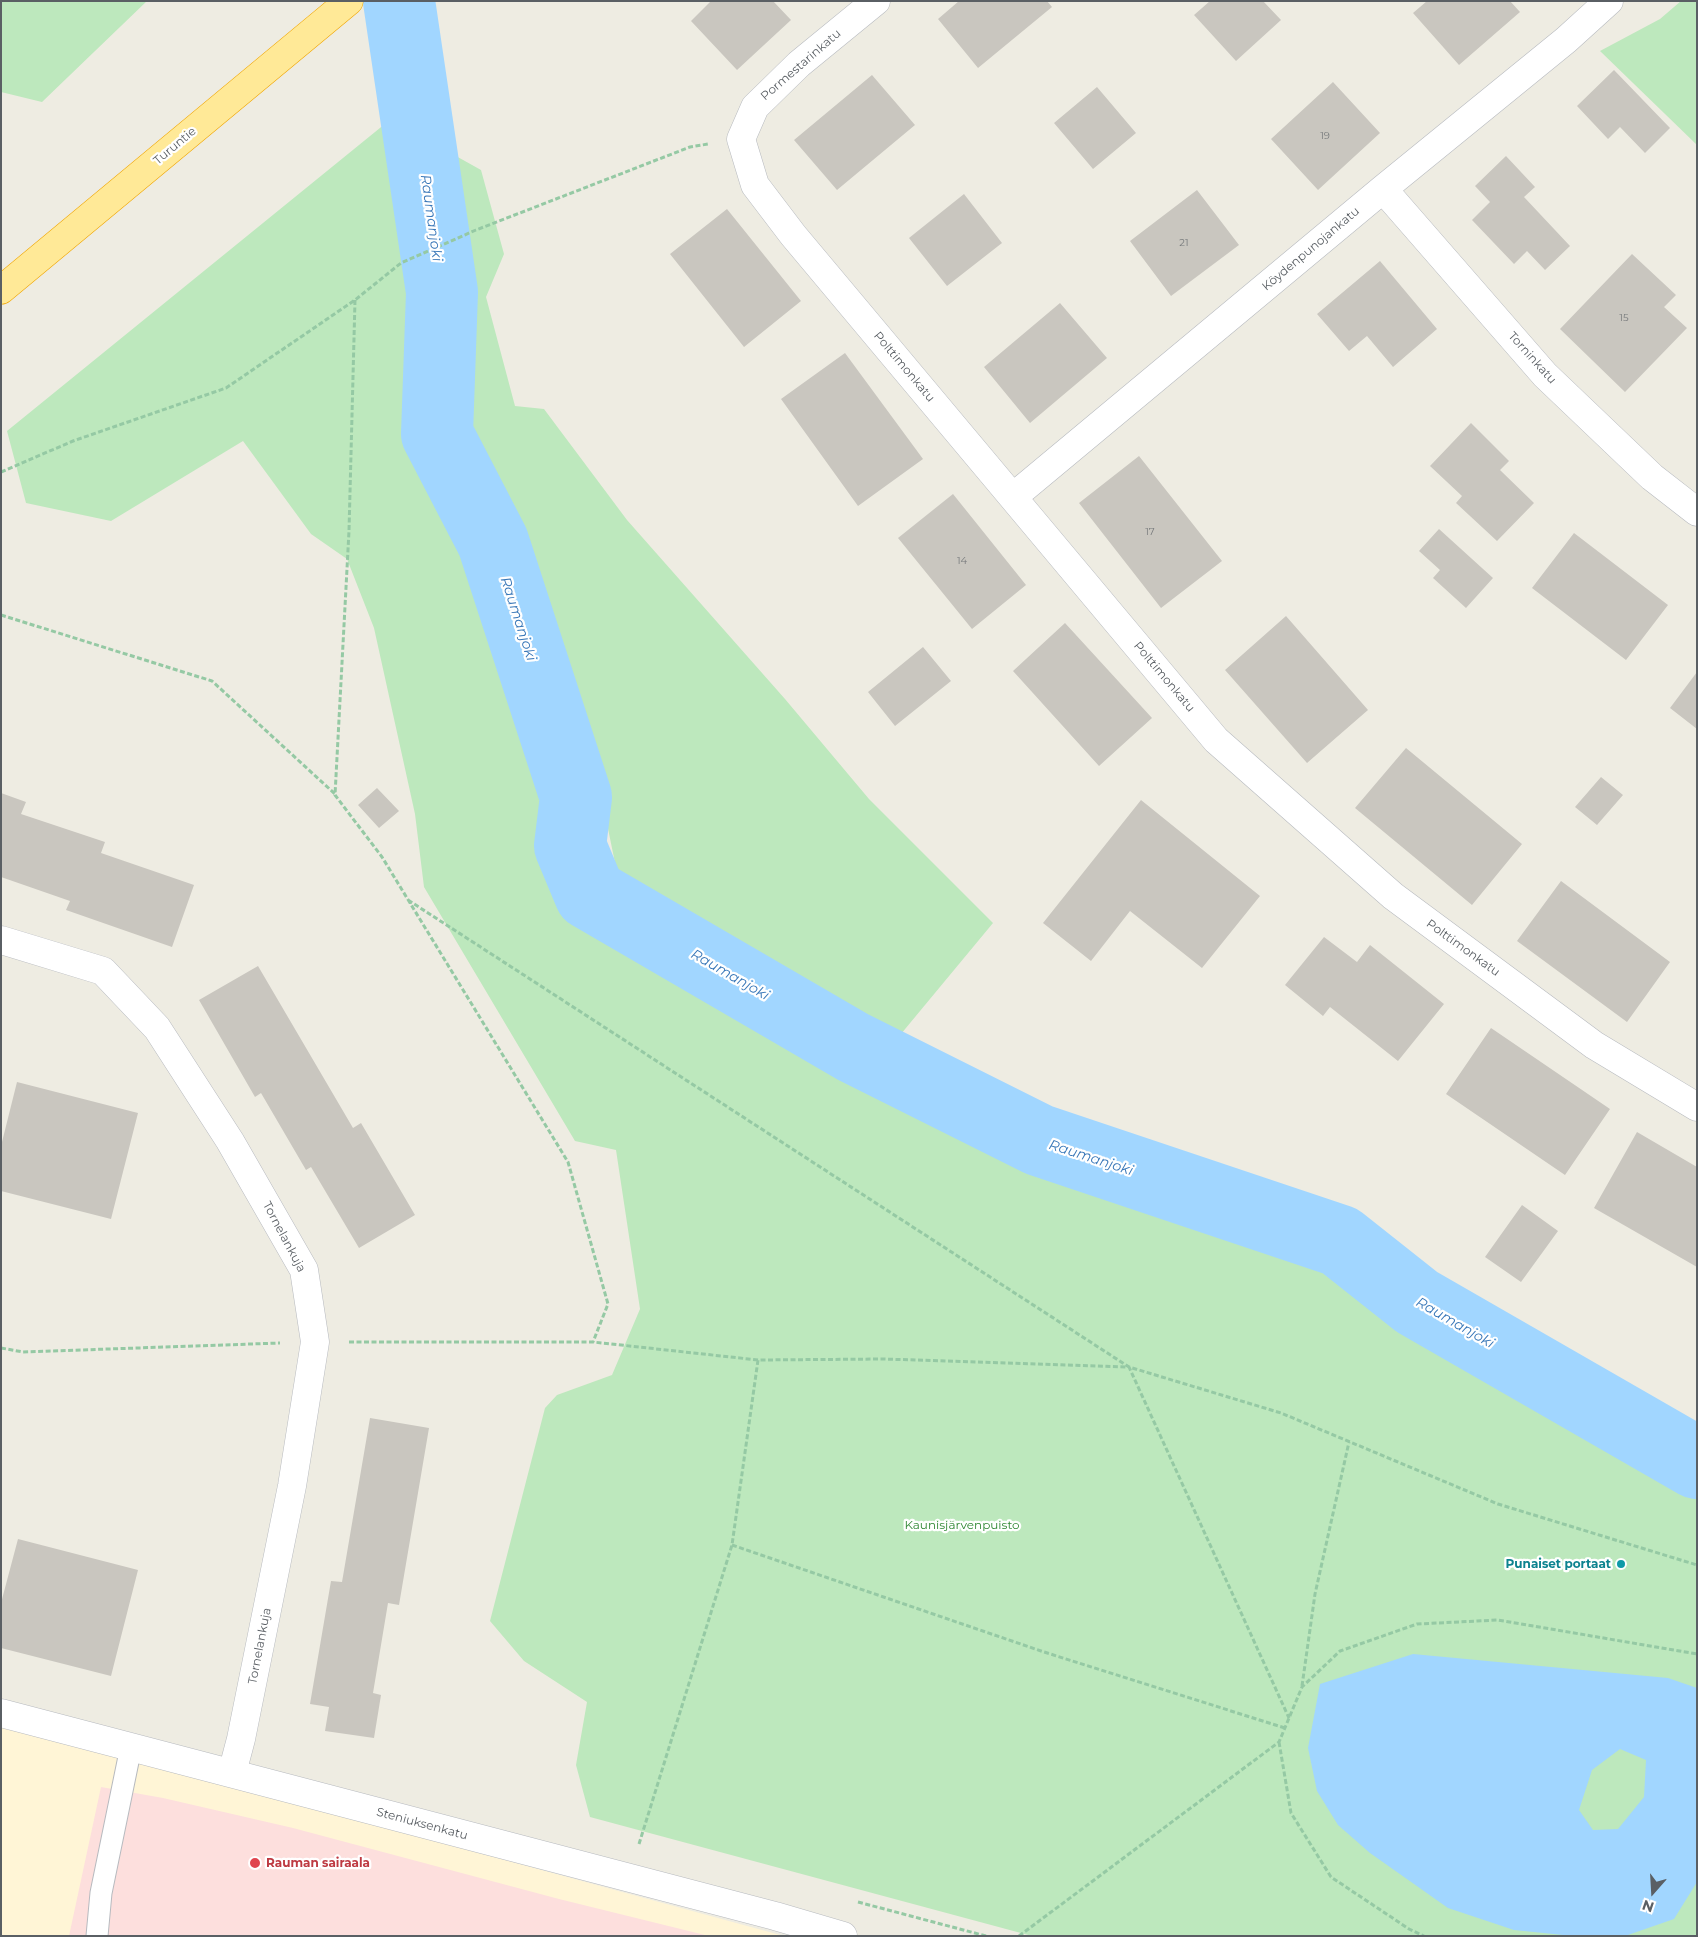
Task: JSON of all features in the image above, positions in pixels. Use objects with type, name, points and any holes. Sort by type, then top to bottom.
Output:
[{"type":"highway","name":"Turuntie","points":[[1,290],[349,1]]},
{"type":"street","name":"Pormestarinkatu","points":[[740,139],[755,107],[799,64],[876,1]]},
{"type":"street","name":"Köydenpunojankatu","points":[[1014,497],[1383,189],[1566,40],[1609,1]]},
{"type":"street","name":"Polttimonkatu","points":[[740,139],[755,185],[793,236],[1216,740],[1393,896],[1594,1044],[1697,1107]]},
{"type":"street","name":"Torninkatu","points":[[1383,189],[1545,374],[1652,477],[1697,512]]},
{"type":"street","name":"Tornelankuja","points":[[1,940],[103,972],[157,1028],[230,1142],[304,1270],[315,1342],[292,1486],[241,1739],[232,1772]]},
{"type":"street","name":"Steniuksenkatu","points":[[1,1713],[232,1772],[775,1916],[843,1936]]},
{"type":"lane","points":[[97,1936],[101,1893],[131,1747]]},
{"type":"path","points":[[1,472],[73,440],[226,388],[355,300],[401,263],[476,230],[690,147],[740,139]]},
{"type":"path","points":[[336,795],[349,531],[355,300]]},
{"type":"path","points":[[1,615],[212,681],[336,795],[382,857],[568,1162],[608,1304],[592,1342]]},
{"type":"path","points":[[408,900],[1129,1367],[1290,1718]]},
{"type":"path","points":[[1,1348],[23,1352],[315,1342],[592,1342],[758,1360],[884,1359],[1129,1367],[1281,1413],[1498,1504],[1697,1565]]},
{"type":"path","points":[[638,1844],[732,1545],[758,1360]]},
{"type":"path","points":[[1019,1936],[1279,1742],[1302,1687],[1315,1594],[1349,1442]]},
{"type":"path","points":[[732,1545],[1044,1652],[1285,1728]]},
{"type":"path","points":[[1302,1687],[1340,1650],[1417,1624],[1498,1620],[1697,1654]]},
{"type":"path","points":[[1279,1742],[1290,1813],[1331,1877],[1409,1929],[1424,1936]]},
{"type":"shaded area","points":[[1,1723],[784,1936],[1,1936]]},
{"type":"shaded area","name":"Rauman sairaala","points":[[101,1787],[163,1798],[293,1828],[559,1899],[709,1936],[69,1936]]},
{"type":"green space","points":[[1,1],[147,1],[42,102],[1,92]]},
{"type":"green space","points":[[1681,1],[1697,1],[1697,145],[1600,51],[1660,19]]},
{"type":"green space","name":"Kaunisjärvenpuisto","points":[[391,119],[404,204],[432,347],[419,443],[484,552],[516,713],[557,772],[540,846],[557,890],[653,956],[969,1124],[1212,1213],[1313,1246],[1422,1322],[1627,1438],[1697,1482],[1697,1936],[1032,1936],[590,1817],[576,1765],[587,1702],[524,1661],[490,1621],[545,1408],[557,1395],[612,1375],[640,1309],[616,1150],[575,1141],[424,887],[415,814],[374,628],[347,559],[311,534],[243,441],[111,521],[26,503],[7,431]]},
{"type":"green space","points":[[447,151],[481,170],[504,254],[486,297],[515,406],[544,409],[627,520],[785,699],[869,799],[993,923],[891,1046],[752,975],[621,892],[598,780],[534,586],[460,423],[461,283]]},
{"type":"water","points":[[1413,1654],[1668,1678],[1697,1688],[1697,1882],[1674,1919],[1625,1936],[1573,1936],[1514,1930],[1448,1908],[1370,1853],[1338,1825],[1317,1791],[1308,1748],[1320,1684]],"holes":[[[1620,1749],[1646,1760],[1644,1797],[1618,1829],[1593,1830],[1579,1810],[1592,1770]]]},
{"type":"building","points":[[711,1],[773,1],[791,20],[737,70],[691,21]]},
{"type":"building","points":[[959,1],[1047,1],[1052,7],[978,68],[938,19]]},
{"type":"building","points":[[1210,1],[1263,1],[1281,20],[1236,61],[1194,15]]},
{"type":"building","points":[[1427,1],[1510,1],[1520,12],[1459,65],[1413,13]]},
{"type":"building","points":[[1614,70],[1670,128],[1645,153],[1620,127],[1608,139],[1577,106]]},
{"type":"building","points":[[872,75],[915,125],[837,190],[794,140]]},
{"type":"building","points":[[1333,82],[1380,133],[1318,190],[1271,139]]},
{"type":"building","points":[[1097,87],[1136,133],[1093,169],[1054,123]]},
{"type":"building","points":[[1506,156],[1535,187],[1524,197],[1570,246],[1545,270],[1527,251],[1514,264],[1472,220],[1490,202],[1475,186]]},
{"type":"building","points":[[1197,190],[1239,245],[1171,296],[1130,241]]},
{"type":"building","points":[[964,194],[1002,243],[947,286],[909,238]]},
{"type":"building","points":[[727,209],[801,301],[744,347],[670,254]]},
{"type":"building","points":[[1632,254],[1676,295],[1664,307],[1687,328],[1625,392],[1560,329]]},
{"type":"building","points":[[1380,261],[1437,329],[1393,367],[1367,336],[1349,351],[1317,314]]},
{"type":"building","points":[[1060,303],[1107,358],[1030,423],[984,367]]},
{"type":"building","points":[[845,353],[923,459],[858,506],[781,399]]},
{"type":"building","points":[[1471,423],[1509,461],[1500,470],[1534,503],[1497,541],[1456,503],[1462,496],[1430,466]]},
{"type":"building","points":[[1139,456],[1222,561],[1161,608],[1079,503]]},
{"type":"building","points":[[953,494],[1026,585],[972,629],[898,538]]},
{"type":"building","points":[[1439,529],[1493,578],[1466,608],[1433,578],[1440,570],[1419,551]]},
{"type":"building","points":[[1574,533],[1668,605],[1626,660],[1532,588]]},
{"type":"building","points":[[1286,616],[1368,710],[1307,763],[1225,670]]},
{"type":"building","points":[[1065,623],[1152,718],[1099,766],[1013,671]]},
{"type":"building","points":[[923,647],[951,681],[895,726],[868,692]]},
{"type":"building","points":[[1697,672],[1697,729],[1670,708]]},
{"type":"building","points":[[1406,748],[1522,844],[1472,905],[1355,808]]},
{"type":"building","points":[[1601,777],[1623,795],[1597,825],[1575,807]]},
{"type":"building","points":[[377,788],[399,811],[379,828],[358,805]]},
{"type":"building","points":[[1,793],[26,802],[21,814],[105,842],[101,853],[194,885],[172,947],[66,910],[70,901],[1,877]]},
{"type":"building","points":[[1141,800],[1260,896],[1202,968],[1130,911],[1091,961],[1043,923]]},
{"type":"building","points":[[1561,881],[1670,962],[1627,1022],[1517,941]]},
{"type":"building","points":[[1324,937],[1357,962],[1370,945],[1444,1004],[1398,1061],[1330,1007],[1323,1016],[1285,985]]},
{"type":"building","points":[[258,966],[353,1128],[361,1123],[415,1215],[359,1248],[311,1167],[306,1170],[261,1093],[255,1097],[199,1000]]},
{"type":"building","points":[[1491,1028],[1610,1109],[1565,1175],[1446,1094]]},
{"type":"building","points":[[17,1082],[138,1113],[111,1219],[1,1191],[1,1146]]},
{"type":"building","points":[[1637,1132],[1697,1167],[1697,1267],[1594,1208]]},
{"type":"building","points":[[1522,1205],[1558,1231],[1521,1282],[1485,1257]]},
{"type":"building","points":[[370,1418],[429,1428],[399,1605],[388,1603],[373,1693],[381,1695],[374,1738],[325,1731],[329,1707],[310,1704],[331,1581],[342,1582]]},
{"type":"building","points":[[18,1539],[138,1570],[111,1676],[1,1648],[1,1603]]},
{"type":"waterway","name":"Raumanjoki","points":[[399,1],[442,292],[437,434],[493,542],[576,797],[570,846],[590,894],[853,1047],[1039,1140],[1340,1241],[1417,1302],[1697,1463]]},
{"type":"place","name":"Punaiset portaat","points":[[1621,1564]]},
{"type":"place","name":"Rauman sairaala","points":[[255,1863]]}]
